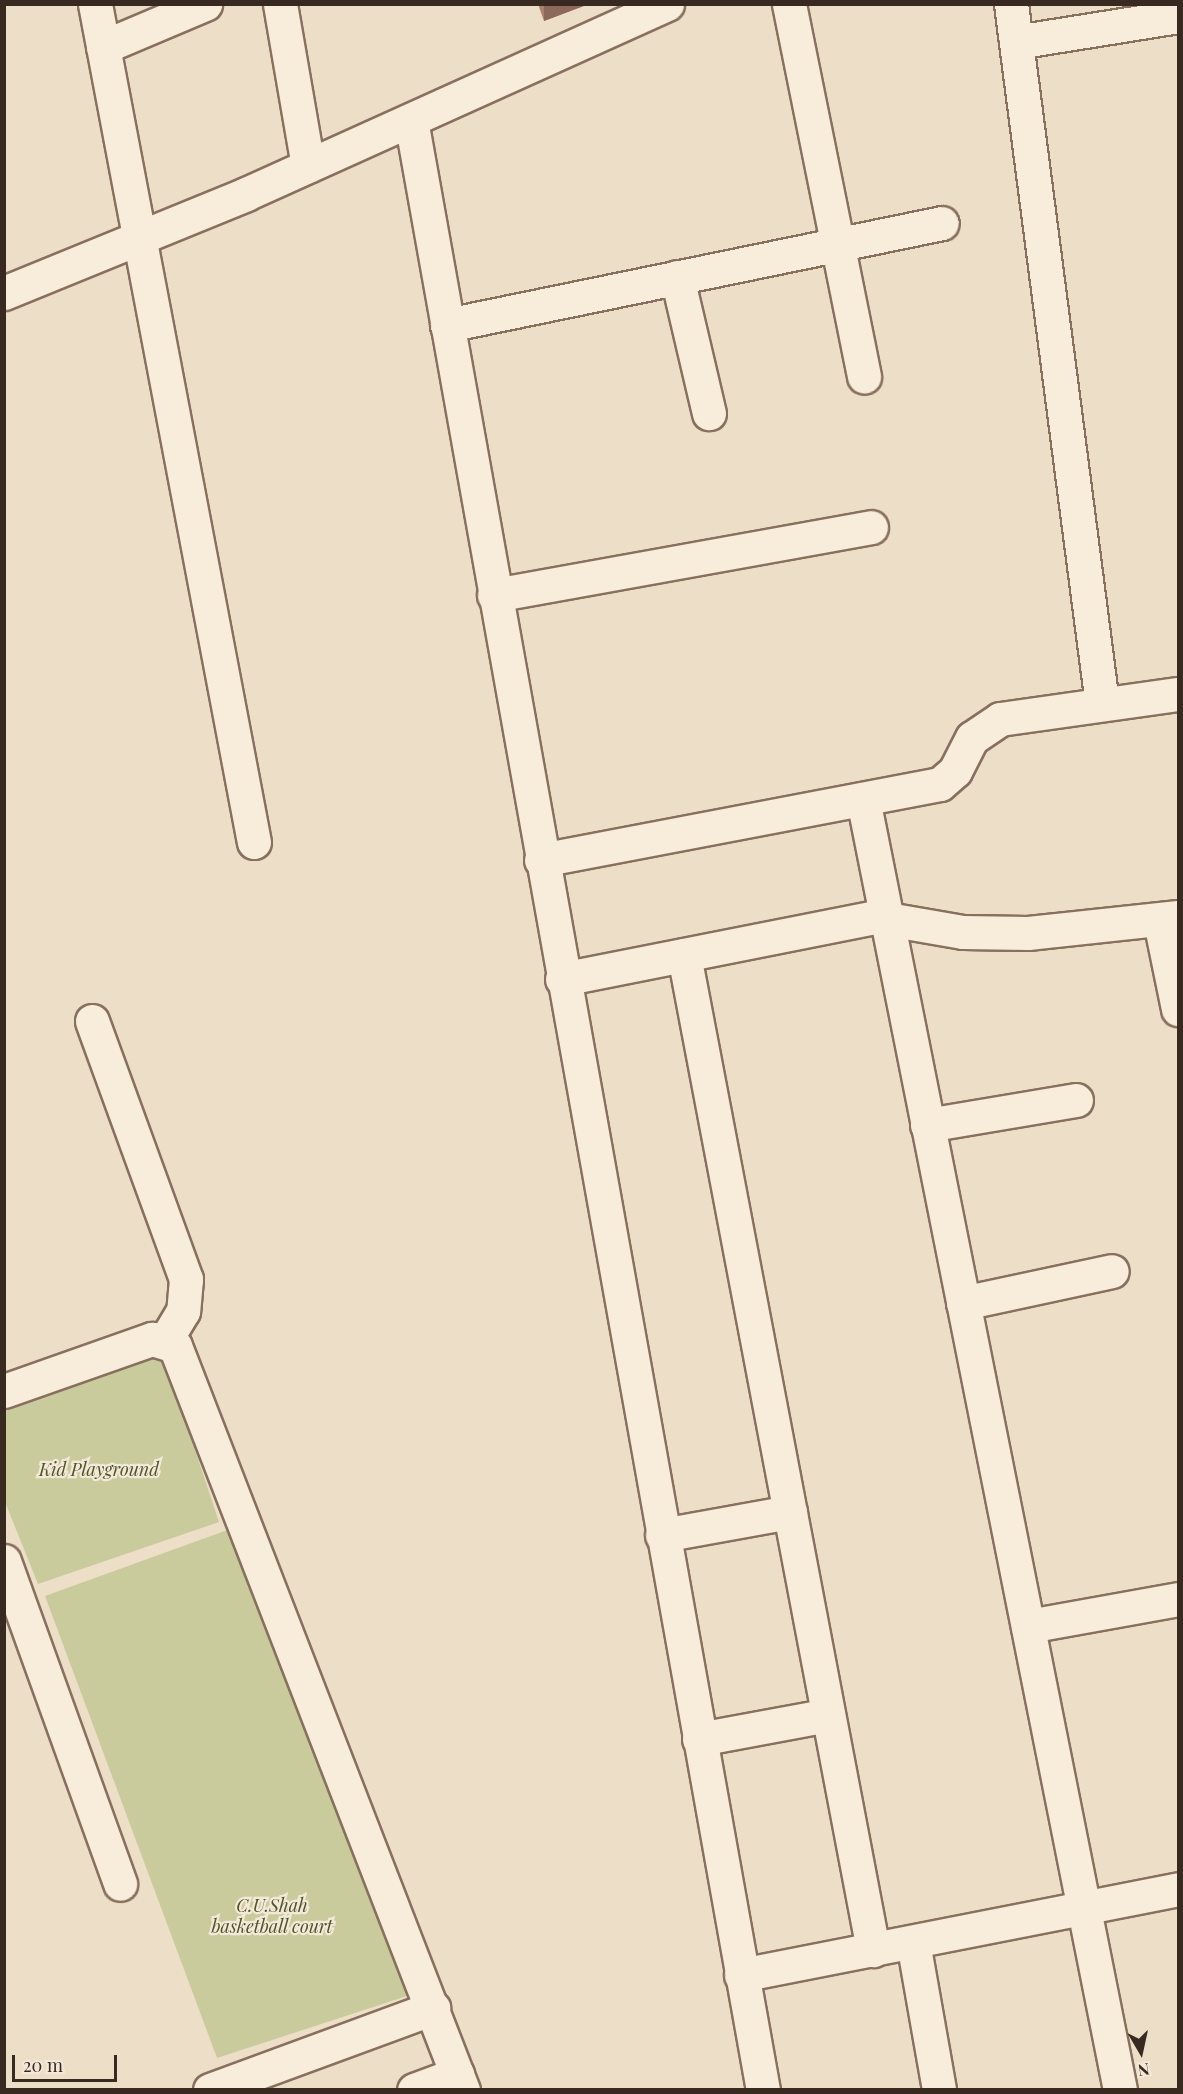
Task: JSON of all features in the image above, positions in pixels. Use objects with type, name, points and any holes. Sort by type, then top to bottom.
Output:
[{"type":"street","points":[[95,4],[254,842]]},
{"type":"street","points":[[103,47],[205,4]]},
{"type":"street","points":[[280,4],[308,166]]},
{"type":"street","points":[[4,293],[308,166],[411,120],[635,12],[667,4]]},
{"type":"street","points":[[789,4],[864,377]]},
{"type":"street","points":[[1011,4],[1102,704]]},
{"type":"street","points":[[1016,42],[1179,16]]},
{"type":"street","points":[[411,120],[562,979],[763,2090]]},
{"type":"street","points":[[447,324],[942,223]]},
{"type":"street","points":[[677,277],[709,412]]},
{"type":"street","points":[[494,595],[871,527]]},
{"type":"street","points":[[541,860],[940,784],[955,771],[972,738],[1000,719],[1179,694]]},
{"type":"street","points":[[863,799],[1120,2090]]},
{"type":"street","points":[[562,979],[886,918],[963,932],[1169,919],[1179,1009]]},
{"type":"street","points":[[684,955],[873,1950]]},
{"type":"street","points":[[92,1021],[186,1279],[183,1311],[166,1339]]},
{"type":"street","points":[[927,1125],[1076,1100]]},
{"type":"street","points":[[963,1303],[1112,1272]]},
{"type":"street","points":[[4,1391],[152,1339],[166,1339],[175,1346],[460,2082],[414,2090]]},
{"type":"street","points":[[662,1535],[790,1512]]},
{"type":"street","points":[[4,1561],[120,1884]]},
{"type":"street","points":[[1028,1626],[1179,1599]]},
{"type":"street","points":[[699,1739],[828,1715]]},
{"type":"street","points":[[741,1975],[1179,1889]]},
{"type":"street","points":[[913,1942],[939,2090]]},
{"type":"street","points":[[210,2090],[433,2008]]},
{"type":"green space","name":"Kid Playground","points":[[162,1350],[219,1522],[38,1584],[5,1502],[5,1409]]},
{"type":"green space","name":"C.U.Shah basketball court","points":[[233,1528],[410,1995],[217,2058],[45,1596]]}]
